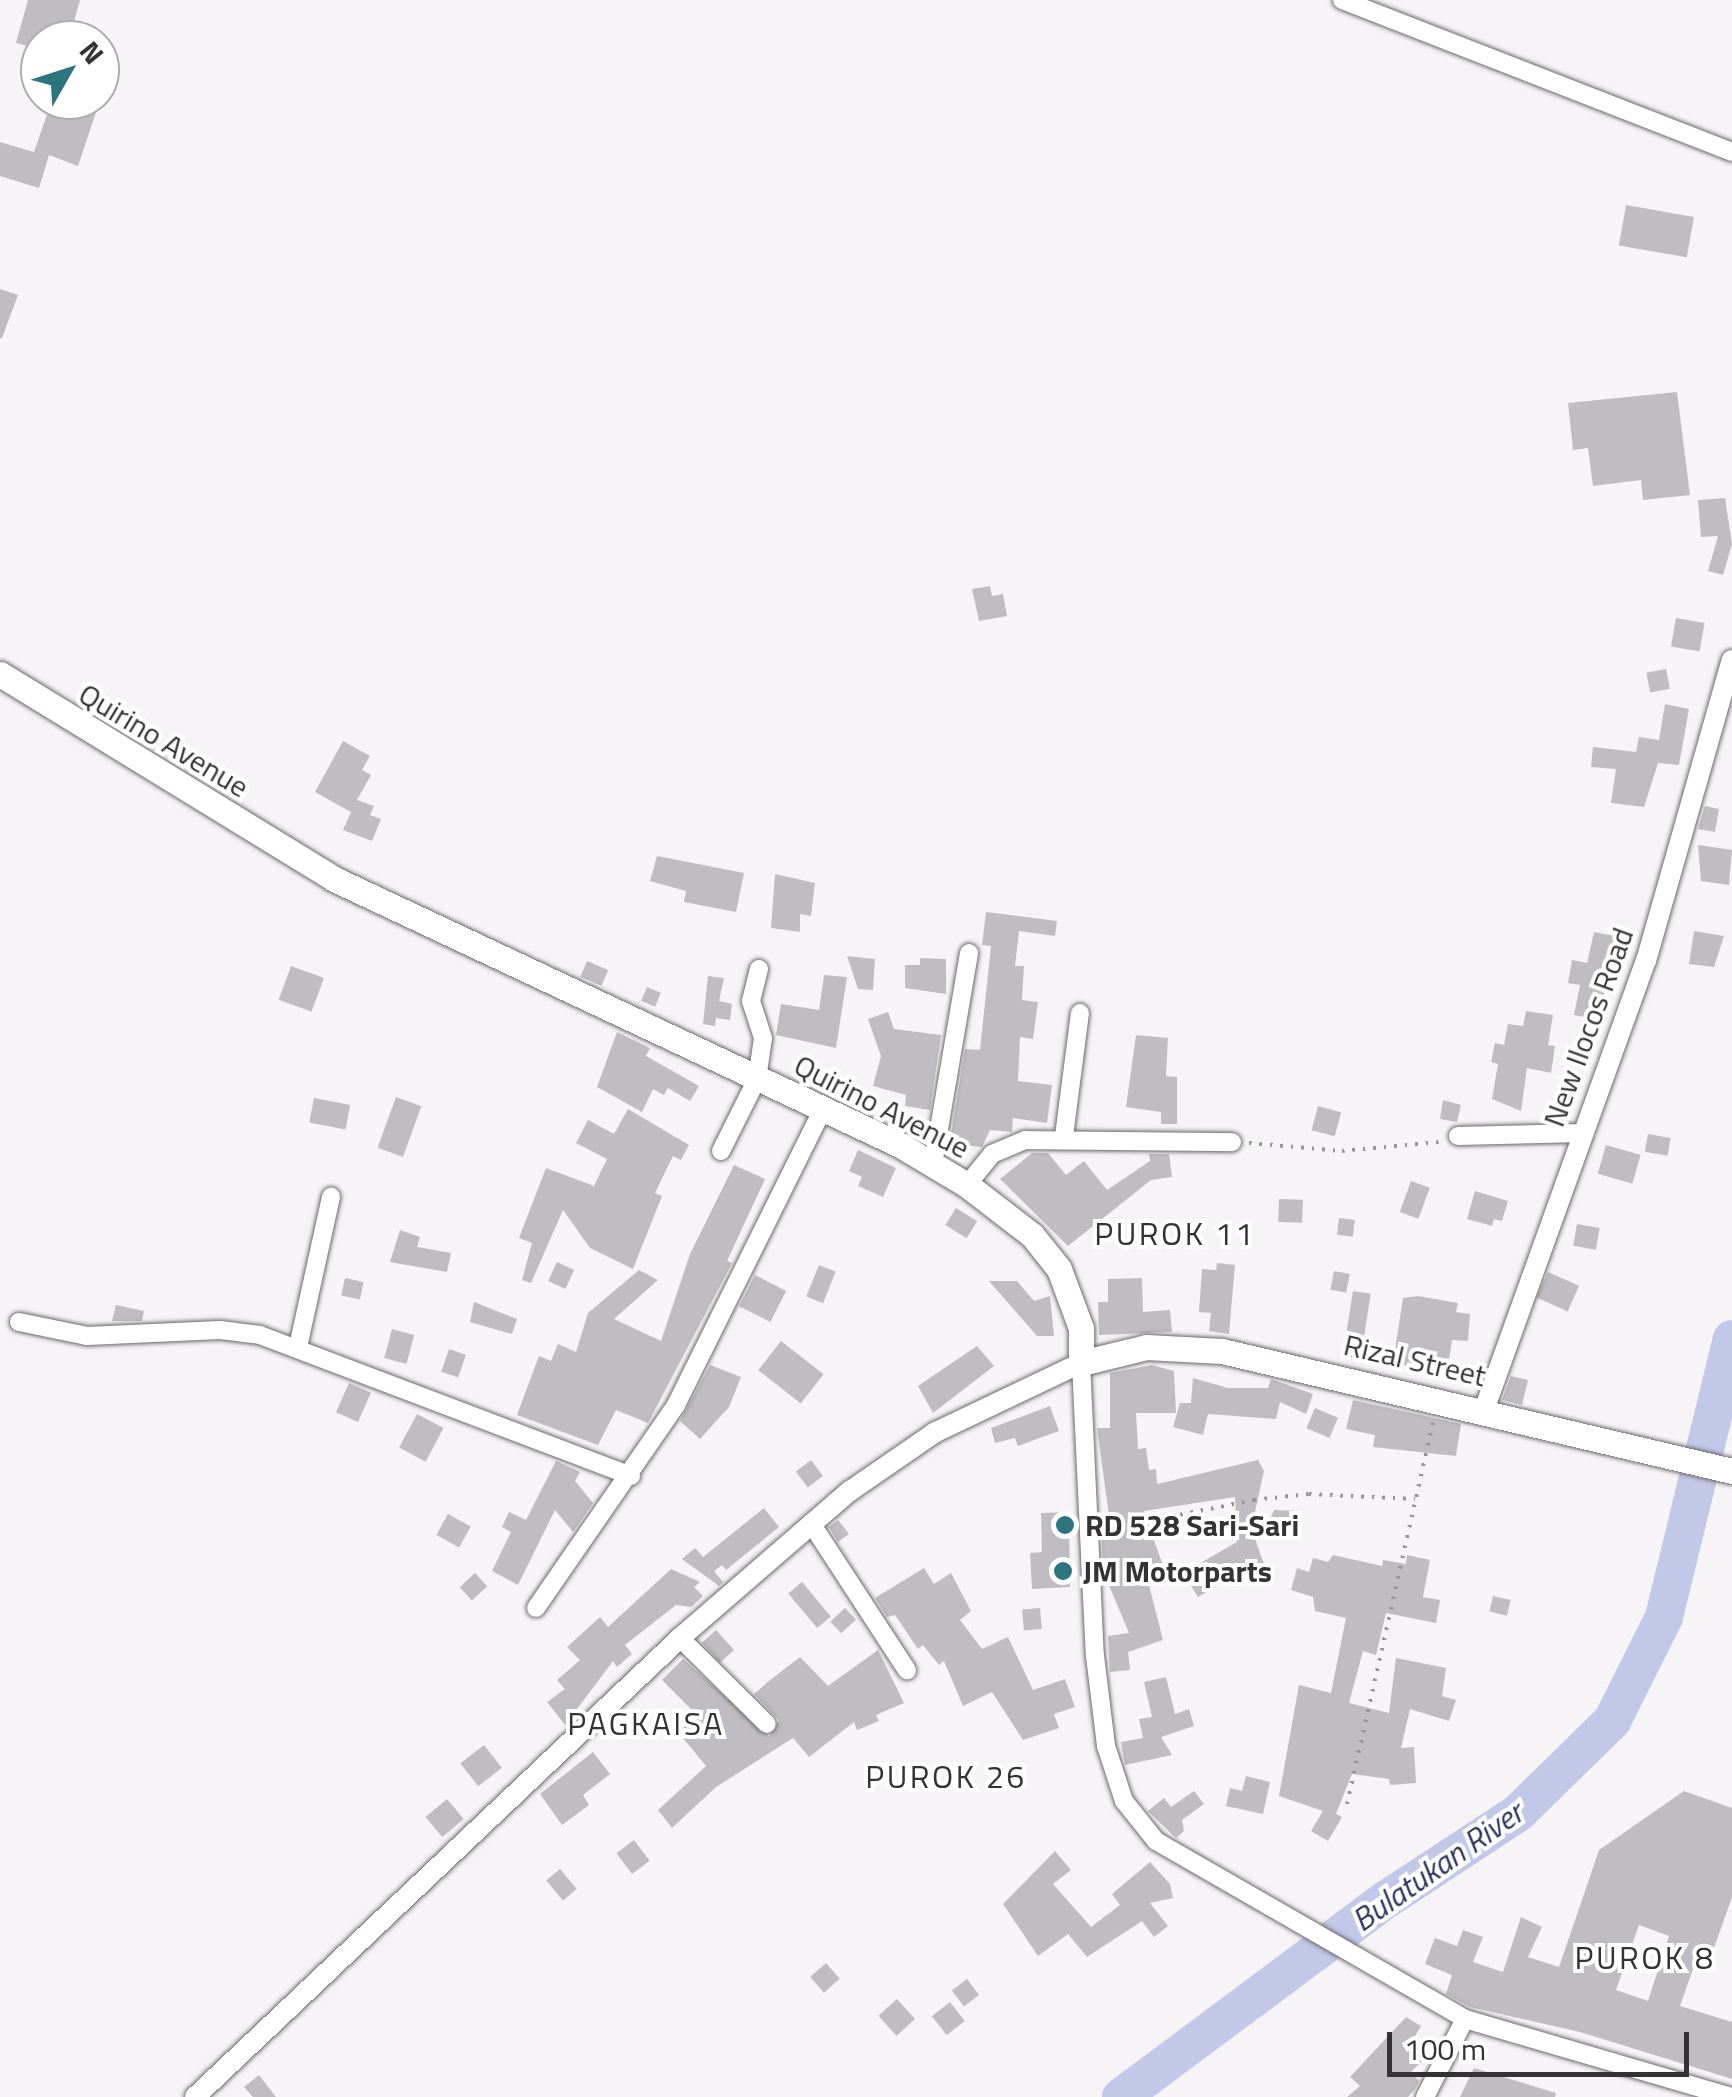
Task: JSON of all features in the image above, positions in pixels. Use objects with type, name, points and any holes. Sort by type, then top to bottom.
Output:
[{"type":"main road","name":"Quirino Avenue","points":[[0,674],[334,879],[823,1109],[967,1185],[1032,1235],[1058,1268],[1081,1328],[1081,1363]]},
{"type":"main road","name":"Rizal Street","points":[[1081,1363],[1178,1346],[1439,1399],[1732,1471]]},
{"type":"street","points":[[1342,0],[1732,152]]},
{"type":"street","name":"New Ilocos Road","points":[[1484,1410],[1646,961],[1732,660]]},
{"type":"street","points":[[933,1164],[969,953]]},
{"type":"street","points":[[721,1151],[757,1079],[764,1038],[751,1001],[758,969]]},
{"type":"street","points":[[1064,1136],[1080,1013]]},
{"type":"street","points":[[536,1608],[630,1476],[696,1367],[823,1109]]},
{"type":"street","points":[[1458,1136],[1582,1133]]},
{"type":"street","points":[[967,1185],[1005,1147],[1064,1136],[1232,1142]]},
{"type":"street","points":[[298,1347],[331,1197]]},
{"type":"street","points":[[20,1322],[87,1336],[220,1330],[298,1347],[630,1476]]},
{"type":"street","points":[[195,2097],[680,1638],[812,1524],[934,1433],[1081,1363]]},
{"type":"street","name":"Quirino Avenue","points":[[1081,1363],[1088,1534],[1110,1762],[1124,1801],[1174,1856],[1465,2019],[1732,2097]]},
{"type":"street","points":[[812,1524],[907,1670]]},
{"type":"street","points":[[680,1638],[767,1724]]},
{"type":"street","points":[[1425,2097],[1465,2019]]},
{"type":"path","points":[[1232,1142],[1398,1150],[1458,1136]]},
{"type":"path","points":[[1347,1804],[1439,1399]]},
{"type":"path","points":[[1088,1534],[1254,1500],[1416,1499]]},
{"type":"building","points":[[28,0],[80,0],[74,20],[22,20]]},
{"type":"building","points":[[45,120],[93,120],[78,166],[49,155],[39,188],[0,176],[0,142],[34,152]]},
{"type":"building","points":[[1626,205],[1694,217],[1687,257],[1619,245]]},
{"type":"building","points":[[0,289],[18,295],[2,338],[0,338]]},
{"type":"building","points":[[1677,392],[1690,495],[1643,500],[1641,480],[1593,486],[1588,448],[1573,450],[1568,403]]},
{"type":"building","points":[[1725,498],[1732,544],[1723,575],[1708,571],[1718,536],[1701,537],[1698,500]]},
{"type":"building","points":[[990,586],[992,596],[1003,594],[1007,616],[979,621],[972,589]]},
{"type":"building","points":[[1676,618],[1705,623],[1700,652],[1671,647]]},
{"type":"building","points":[[1666,669],[1670,689],[1650,692],[1646,673]]},
{"type":"building","points":[[1665,704],[1689,709],[1679,765],[1658,763],[1644,807],[1611,803],[1616,769],[1591,767],[1593,747],[1636,752],[1639,737],[1659,740]]},
{"type":"building","points":[[343,741],[370,756],[362,770],[371,775],[357,800],[374,806],[370,815],[381,819],[372,841],[343,830],[351,812],[315,792]]},
{"type":"building","points":[[1705,806],[1719,809],[1715,832],[1698,829]]},
{"type":"building","points":[[1698,845],[1732,850],[1729,885],[1701,881]]},
{"type":"building","points":[[657,856],[744,873],[736,912],[684,902],[686,891],[650,881]]},
{"type":"building","points":[[775,874],[815,883],[811,916],[800,914],[800,932],[771,928]]},
{"type":"building","points":[[986,912],[1057,921],[1055,936],[1019,931],[1015,966],[1024,966],[1022,1000],[1038,1002],[1033,1039],[1020,1037],[1018,1081],[1052,1085],[1047,1123],[1013,1118],[1012,1132],[990,1130],[982,1147],[952,1144],[951,1134],[965,1049],[980,1050],[991,946],[982,945]]},
{"type":"building","points":[[1694,931],[1724,936],[1714,967],[1689,964]]},
{"type":"building","points":[[1594,932],[1615,936],[1599,1020],[1574,1015],[1580,985],[1568,983],[1572,960],[1587,963]]},
{"type":"building","points":[[847,956],[875,959],[873,990],[858,989]]},
{"type":"building","points":[[920,958],[946,959],[946,994],[905,988],[905,965],[920,965]]},
{"type":"building","points":[[587,961],[608,970],[602,986],[580,977]]},
{"type":"building","points":[[291,966],[324,978],[312,1012],[279,1000]]},
{"type":"building","points":[[824,975],[847,977],[836,1048],[776,1035],[781,1004],[819,1010]]},
{"type":"building","points":[[708,976],[724,978],[719,1001],[732,1004],[730,1020],[716,1018],[715,1026],[703,1024]]},
{"type":"building","points":[[647,987],[661,993],[655,1007],[641,1001]]},
{"type":"building","points":[[1526,1011],[1553,1015],[1548,1045],[1555,1046],[1551,1073],[1527,1068],[1521,1111],[1492,1099],[1498,1064],[1491,1062],[1495,1043],[1504,1045],[1508,1024],[1523,1026]]},
{"type":"building","points":[[888,1012],[894,1029],[941,1035],[930,1110],[905,1106],[906,1095],[873,1086],[881,1056],[868,1019]]},
{"type":"building","points":[[617,1032],[650,1048],[646,1056],[699,1086],[690,1101],[668,1088],[664,1095],[653,1089],[642,1112],[597,1087]]},
{"type":"building","points":[[1136,1035],[1168,1038],[1166,1076],[1177,1077],[1177,1124],[1161,1124],[1161,1112],[1126,1107]]},
{"type":"building","points":[[396,1097],[421,1106],[403,1157],[378,1148]]},
{"type":"building","points":[[314,1098],[350,1105],[346,1130],[309,1123]]},
{"type":"building","points":[[1443,1100],[1461,1105],[1457,1122],[1440,1119]]},
{"type":"building","points":[[1318,1106],[1341,1112],[1335,1136],[1312,1130]]},
{"type":"building","points":[[628,1109],[689,1145],[681,1160],[673,1156],[655,1193],[662,1196],[633,1269],[590,1248],[563,1210],[531,1283],[522,1280],[532,1243],[519,1238],[546,1168],[594,1186],[607,1159],[576,1143],[588,1120],[614,1134]]},
{"type":"building","points":[[1648,1134],[1671,1138],[1668,1156],[1645,1152]]},
{"type":"building","points":[[1606,1145],[1641,1155],[1632,1184],[1598,1174]]},
{"type":"building","points":[[858,1150],[896,1168],[883,1197],[858,1186],[862,1177],[849,1171]]},
{"type":"building","points":[[1032,1153],[1048,1153],[1066,1175],[1084,1161],[1107,1190],[1150,1161],[1149,1154],[1169,1154],[1172,1177],[1151,1180],[1068,1246],[1000,1179]]},
{"type":"building","points":[[734,1165],[765,1179],[727,1261],[732,1263],[648,1423],[616,1410],[598,1445],[517,1415],[539,1356],[551,1361],[558,1344],[576,1352],[588,1313],[639,1270],[658,1280],[614,1319],[661,1341],[690,1254]]},
{"type":"building","points":[[1411,1181],[1430,1188],[1419,1219],[1400,1212]]},
{"type":"building","points":[[1475,1191],[1508,1201],[1502,1221],[1494,1219],[1492,1226],[1467,1219]]},
{"type":"building","points":[[1279,1199],[1303,1200],[1302,1223],[1278,1222]]},
{"type":"building","points":[[956,1208],[977,1221],[967,1238],[945,1225]]},
{"type":"building","points":[[1339,1218],[1355,1220],[1353,1237],[1337,1235]]},
{"type":"building","points":[[1577,1224],[1600,1228],[1596,1250],[1573,1246]]},
{"type":"building","points":[[400,1230],[420,1237],[417,1247],[451,1253],[447,1272],[390,1262]]},
{"type":"building","points":[[557,1262],[574,1270],[565,1289],[548,1281]]},
{"type":"building","points":[[1217,1263],[1235,1265],[1229,1334],[1209,1331],[1211,1313],[1199,1312],[1202,1269],[1216,1270]]},
{"type":"building","points":[[819,1265],[836,1272],[823,1303],[806,1297]]},
{"type":"building","points":[[1334,1271],[1350,1274],[1346,1293],[1330,1290]]},
{"type":"building","points":[[1548,1272],[1579,1286],[1568,1311],[1537,1298]]},
{"type":"building","points":[[755,1275],[786,1291],[770,1322],[739,1306]]},
{"type":"building","points":[[345,1278],[364,1282],[360,1300],[341,1296]]},
{"type":"building","points":[[1142,1278],[1143,1312],[1170,1310],[1172,1332],[1099,1335],[1098,1302],[1108,1302],[1108,1279]]},
{"type":"building","points":[[989,1281],[1017,1281],[1034,1301],[1050,1296],[1054,1336],[1037,1336]]},
{"type":"building","points":[[1353,1291],[1371,1294],[1360,1359],[1343,1356]]},
{"type":"building","points":[[1418,1296],[1458,1303],[1456,1312],[1470,1314],[1468,1341],[1452,1340],[1447,1373],[1393,1363],[1403,1298]]},
{"type":"building","points":[[474,1302],[517,1319],[512,1334],[470,1322]]},
{"type":"building","points":[[116,1305],[144,1311],[142,1321],[112,1321]]},
{"type":"building","points":[[392,1329],[414,1335],[406,1364],[384,1358]]},
{"type":"building","points":[[781,1341],[824,1374],[801,1403],[758,1370]]},
{"type":"building","points":[[977,1346],[994,1366],[933,1413],[918,1386]]},
{"type":"building","points":[[449,1349],[466,1355],[458,1378],[441,1372]]},
{"type":"building","points":[[710,1365],[741,1377],[729,1407],[700,1439],[680,1421]]},
{"type":"building","points":[[1152,1365],[1174,1371],[1176,1413],[1136,1413],[1138,1449],[1146,1448],[1149,1470],[1156,1469],[1157,1484],[1258,1460],[1264,1471],[1251,1530],[1238,1531],[1254,1536],[1265,1567],[1237,1573],[1198,1597],[1183,1573],[1237,1542],[1235,1497],[1144,1511],[1168,1580],[1149,1585],[1163,1640],[1128,1652],[1130,1670],[1110,1672],[1108,1636],[1129,1633],[1103,1571],[1102,1540],[1112,1538],[1097,1428],[1110,1428],[1110,1373]]},
{"type":"building","points":[[1511,1376],[1528,1380],[1522,1405],[1502,1400]]},
{"type":"building","points":[[1193,1378],[1228,1388],[1268,1388],[1271,1379],[1313,1394],[1306,1414],[1280,1402],[1276,1419],[1208,1414],[1203,1435],[1173,1427],[1180,1403],[1191,1403]]},
{"type":"building","points":[[349,1383],[371,1393],[358,1422],[336,1412]]},
{"type":"building","points":[[1353,1400],[1461,1424],[1456,1456],[1373,1447],[1375,1435],[1346,1429]]},
{"type":"building","points":[[1050,1406],[1059,1431],[1018,1446],[1015,1438],[995,1443],[991,1428]]},
{"type":"building","points":[[1315,1408],[1338,1418],[1329,1438],[1306,1428]]},
{"type":"building","points":[[417,1414],[443,1428],[426,1462],[399,1448]]},
{"type":"building","points":[[811,1460],[823,1476],[808,1487],[796,1471]]},
{"type":"building","points":[[556,1461],[580,1472],[575,1481],[593,1503],[573,1532],[555,1510],[518,1585],[492,1571],[511,1532],[502,1527],[509,1512],[526,1520]]},
{"type":"building","points":[[764,1508],[779,1527],[726,1570],[722,1565],[714,1571],[723,1582],[719,1586],[682,1559],[695,1548],[703,1557]]},
{"type":"building","points":[[1274,1510],[1301,1511],[1301,1529],[1266,1529]]},
{"type":"building","points":[[1069,1512],[1070,1587],[1032,1589],[1030,1553],[1042,1552],[1041,1513]]},
{"type":"building","points":[[448,1514],[471,1527],[459,1548],[436,1535]]},
{"type":"building","points":[[838,1520],[849,1534],[838,1542],[829,1527]]},
{"type":"building","points":[[1333,1555],[1382,1566],[1383,1560],[1406,1564],[1407,1555],[1430,1560],[1423,1597],[1440,1600],[1436,1623],[1386,1613],[1376,1655],[1363,1651],[1349,1703],[1389,1713],[1396,1658],[1446,1668],[1442,1696],[1456,1700],[1449,1721],[1410,1709],[1401,1748],[1414,1747],[1416,1783],[1390,1785],[1389,1779],[1352,1774],[1336,1814],[1342,1817],[1328,1841],[1311,1831],[1323,1811],[1279,1796],[1299,1685],[1331,1693],[1346,1618],[1315,1611],[1313,1597],[1291,1590],[1297,1568],[1309,1572],[1313,1558],[1328,1562]]},
{"type":"building","points":[[924,1568],[934,1584],[951,1573],[971,1611],[960,1620],[982,1649],[1008,1637],[1033,1690],[1065,1679],[1075,1707],[1054,1714],[1059,1728],[1023,1740],[992,1692],[963,1706],[944,1661],[939,1665],[923,1645],[918,1649],[895,1615],[887,1617],[875,1598]]},
{"type":"building","points":[[671,1569],[700,1582],[694,1587],[703,1596],[691,1607],[676,1605],[625,1645],[632,1654],[617,1667],[613,1661],[565,1725],[547,1702],[565,1689],[557,1680],[580,1660],[567,1647],[600,1617],[608,1627]]},
{"type":"building","points":[[475,1573],[487,1586],[472,1600],[460,1587]]},
{"type":"building","points":[[802,1582],[831,1616],[817,1628],[788,1594]]},
{"type":"building","points":[[1493,1596],[1511,1600],[1507,1616],[1489,1612]]},
{"type":"building","points":[[845,1608],[856,1620],[841,1633],[830,1622]]},
{"type":"building","points":[[1040,1608],[1042,1629],[1024,1630],[1022,1610]]},
{"type":"building","points":[[716,1630],[734,1650],[720,1663],[702,1643]]},
{"type":"building","points":[[878,1650],[904,1703],[876,1715],[879,1721],[857,1730],[854,1722],[809,1757],[793,1738],[716,1787],[672,1828],[658,1810],[706,1766],[678,1732],[698,1716],[662,1680],[683,1659],[769,1736],[779,1720],[754,1694],[769,1681],[800,1657],[828,1686]]},
{"type":"building","points":[[1166,1677],[1175,1714],[1189,1709],[1194,1726],[1161,1737],[1172,1755],[1125,1765],[1121,1742],[1143,1738],[1139,1719],[1152,1717],[1144,1682]]},
{"type":"building","points":[[484,1745],[502,1768],[478,1786],[460,1763]]},
{"type":"building","points":[[593,1752],[610,1774],[583,1795],[589,1805],[562,1825],[540,1794]]},
{"type":"building","points":[[1246,1776],[1270,1782],[1263,1814],[1226,1806],[1230,1788],[1242,1791]]},
{"type":"building","points":[[1194,1791],[1204,1804],[1182,1820],[1184,1831],[1176,1838],[1148,1811],[1164,1798],[1171,1807]]},
{"type":"building","points":[[1684,1791],[1732,1808],[1732,1897],[1713,1951],[1701,1946],[1680,2006],[1732,2022],[1732,2079],[1580,2032],[1470,2007],[1446,1994],[1452,1975],[1425,1964],[1435,1938],[1457,1946],[1463,1930],[1483,1937],[1473,1962],[1503,1972],[1521,1917],[1542,1927],[1528,1957],[1559,1967],[1599,1850]],"holes":[[[1639,1925],[1669,1936],[1648,2001],[1616,1990]]]},
{"type":"building","points":[[447,1799],[464,1819],[442,1837],[426,1817]]},
{"type":"building","points":[[634,1840],[650,1861],[632,1874],[616,1853]]},
{"type":"building","points":[[1055,1851],[1071,1870],[1053,1884],[1091,1927],[1120,1905],[1112,1894],[1150,1862],[1170,1884],[1173,1898],[1150,1903],[1168,1926],[1154,1937],[1142,1921],[1087,1957],[1068,1934],[1038,1956],[1003,1904]]},
{"type":"building","points":[[560,1869],[577,1889],[563,1900],[546,1881]]},
{"type":"building","points":[[826,1963],[840,1979],[824,1993],[810,1977]]},
{"type":"building","points":[[967,1979],[979,1995],[964,2006],[952,1990]]},
{"type":"building","points":[[897,1999],[915,2019],[896,2036],[878,2016]]},
{"type":"building","points":[[950,2002],[965,2021],[947,2035],[932,2016]]},
{"type":"building","points":[[1406,2017],[1421,2026],[1411,2043],[1426,2057],[1411,2072],[1419,2081],[1415,2089],[1408,2097],[1347,2097],[1360,2086],[1350,2077]]},
{"type":"building","points":[[1474,2068],[1556,2093],[1555,2097],[1460,2097]]},
{"type":"building","points":[[259,2075],[276,2097],[253,2097],[244,2087]]},
{"type":"waterway","name":"Bulatukan River","points":[[1121,2097],[1387,1899],[1518,1813],[1612,1721],[1664,1617],[1732,1339]]},
{"type":"place","name":"RD 528 Sari-Sari","points":[[1065,1525]]},
{"type":"place","name":"JM Motorparts","points":[[1063,1571]]},
{"type":"district","name":"PUROK 11","points":[[1175,1233]]},
{"type":"district","name":"PAGKAISA","points":[[646,1723]]},
{"type":"district","name":"PUROK 26","points":[[946,1776]]},
{"type":"district","name":"PUROK 8","points":[[1645,1957]]}]
